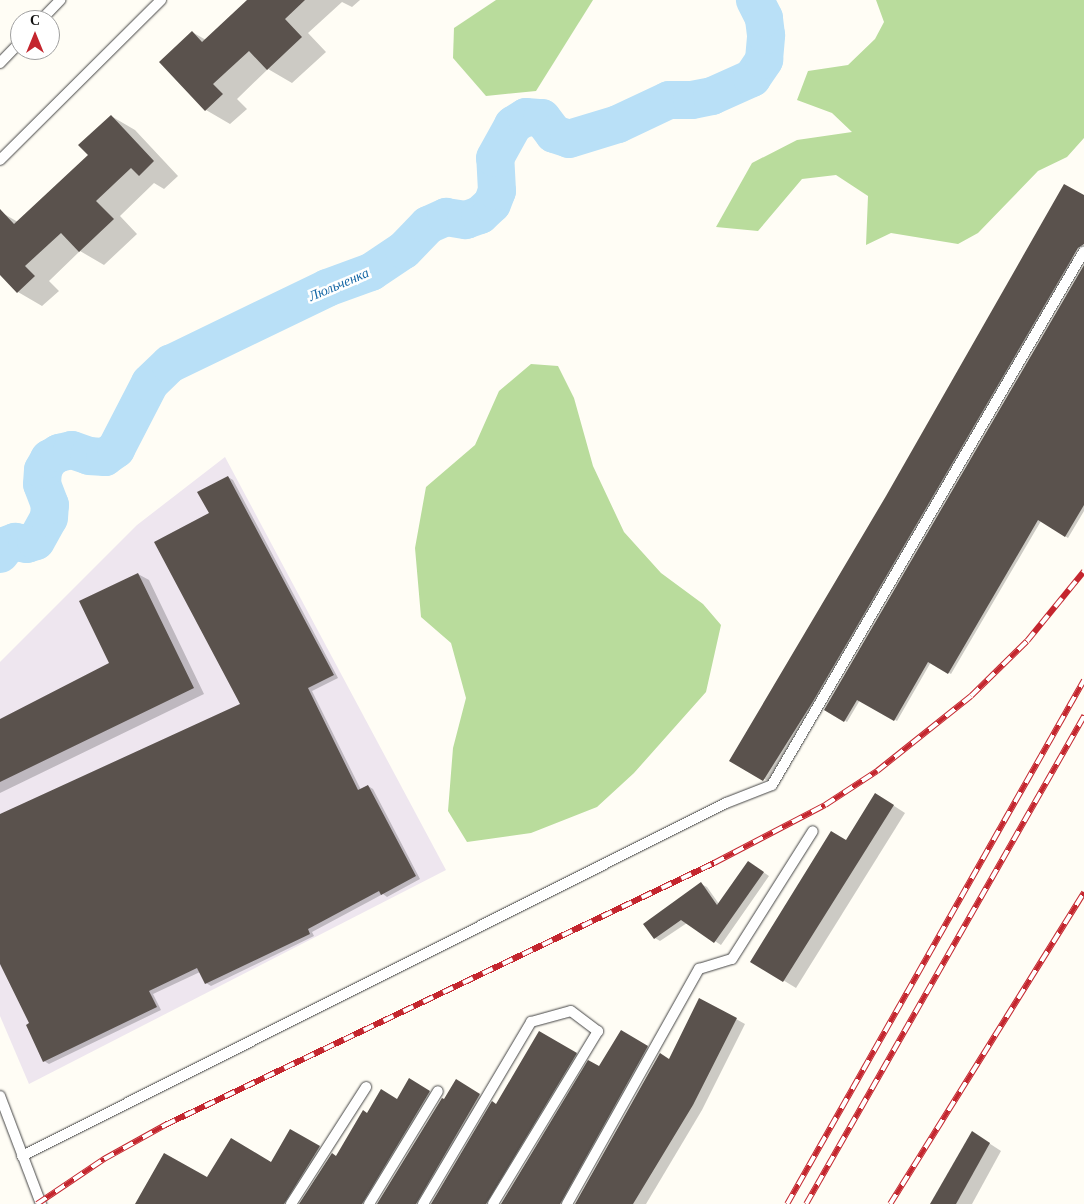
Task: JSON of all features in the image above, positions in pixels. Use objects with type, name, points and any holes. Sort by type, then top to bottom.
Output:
[{"type":"lane","points":[[50,10],[60,0]]},
{"type":"lane","points":[[0,160],[161,0]]},
{"type":"lane","points":[[0,63],[10,52]]},
{"type":"lane","points":[[22,1156],[726,803],[772,785],[1084,251]]},
{"type":"lane","points":[[567,1204],[699,969],[732,959],[813,831]]},
{"type":"lane","points":[[423,1204],[531,1022],[571,1011],[598,1031],[493,1204]]},
{"type":"lane","points":[[291,1204],[366,1087]]},
{"type":"lane","points":[[369,1204],[438,1092]]},
{"type":"lane","points":[[0,1096],[41,1204]]},
{"type":"shaded area","points":[[225,457],[446,870],[29,1084],[0,1016],[0,662],[137,525]]},
{"type":"green space","points":[[496,0],[593,0],[536,91],[486,96],[453,58],[454,28]]},
{"type":"green space","points":[[876,0],[1084,0],[1084,138],[1067,157],[1038,171],[978,233],[958,244],[891,233],[866,245],[868,196],[836,175],[802,179],[758,231],[716,227],[752,163],[797,140],[852,132],[832,113],[797,100],[808,71],[848,65],[875,39],[884,22]]},
{"type":"green space","points":[[531,364],[558,366],[574,398],[593,466],[624,532],[661,573],[703,604],[721,625],[706,692],[634,773],[597,807],[531,833],[467,842],[448,811],[453,748],[466,698],[451,643],[421,617],[415,548],[426,487],[475,445],[499,391]]},
{"type":"building","points":[[247,0],[305,0],[285,19],[302,37],[267,70],[249,51],[213,84],[223,94],[205,111],[159,62],[192,31],[202,42]]},
{"type":"building","points":[[111,115],[154,161],[139,176],[131,168],[96,201],[114,219],[79,252],[61,233],[25,266],[35,276],[17,293],[0,275],[0,209],[14,224],[88,155],[78,145]]},
{"type":"building","points":[[1064,184],[1084,195],[1084,244],[1078,248],[812,703],[763,781],[729,761],[886,496]]},
{"type":"building","points":[[1084,265],[1084,505],[1065,537],[1038,520],[948,674],[928,662],[894,721],[857,700],[844,722],[824,710]]},
{"type":"building","points":[[228,476],[334,675],[308,688],[358,790],[368,785],[416,876],[381,895],[379,891],[308,929],[310,934],[205,984],[197,968],[149,991],[157,1007],[43,1062],[26,1025],[29,1023],[0,964],[0,814],[240,704],[154,542],[209,513],[197,492]]},
{"type":"building","points":[[138,573],[194,688],[0,782],[0,719],[109,663],[79,601]]},
{"type":"building","points":[[875,793],[894,805],[783,982],[750,962],[831,831],[846,840]]},
{"type":"building","points":[[748,861],[764,872],[714,943],[681,920],[654,939],[643,924],[701,882],[717,905]]},
{"type":"building","points":[[699,998],[737,1018],[693,1105],[633,1204],[575,1204],[660,1053],[669,1059]]},
{"type":"building","points":[[621,1030],[648,1046],[560,1204],[501,1204],[588,1060],[599,1066]]},
{"type":"building","points":[[539,1031],[577,1053],[486,1204],[431,1204],[492,1101],[496,1104]]},
{"type":"building","points":[[409,1078],[430,1091],[362,1204],[299,1204],[332,1153],[336,1156],[363,1110],[367,1113],[381,1089],[397,1099]]},
{"type":"building","points":[[456,1079],[480,1094],[416,1204],[377,1204],[442,1098],[444,1099]]},
{"type":"building","points":[[290,1129],[320,1146],[284,1204],[135,1204],[164,1153],[207,1177],[231,1138],[271,1162]]},
{"type":"building","points":[[972,1131],[990,1143],[956,1204],[930,1204]]},
{"type":"waterway","name":"Люльченка","points":[[0,554],[7,545],[15,542],[27,544],[36,541],[49,518],[50,505],[42,484],[43,470],[49,459],[59,453],[72,450],[89,456],[105,457],[116,449],[150,383],[170,364],[327,288],[371,272],[404,250],[428,225],[446,217],[466,220],[480,215],[492,204],[497,191],[495,158],[513,125],[526,117],[542,118],[554,134],[569,139],[618,124],[669,100],[692,100],[712,96],[752,78],[764,60],[766,35],[764,18],[755,0]]},
{"type":"railway","points":[[37,1204],[104,1159],[165,1125],[714,863],[825,805],[877,771],[971,696],[1027,641],[1084,571]]},
{"type":"railway","points":[[787,1204],[1084,680]]},
{"type":"railway","points":[[806,1204],[1084,716]]},
{"type":"railway","points":[[890,1204],[1084,892]]}]
